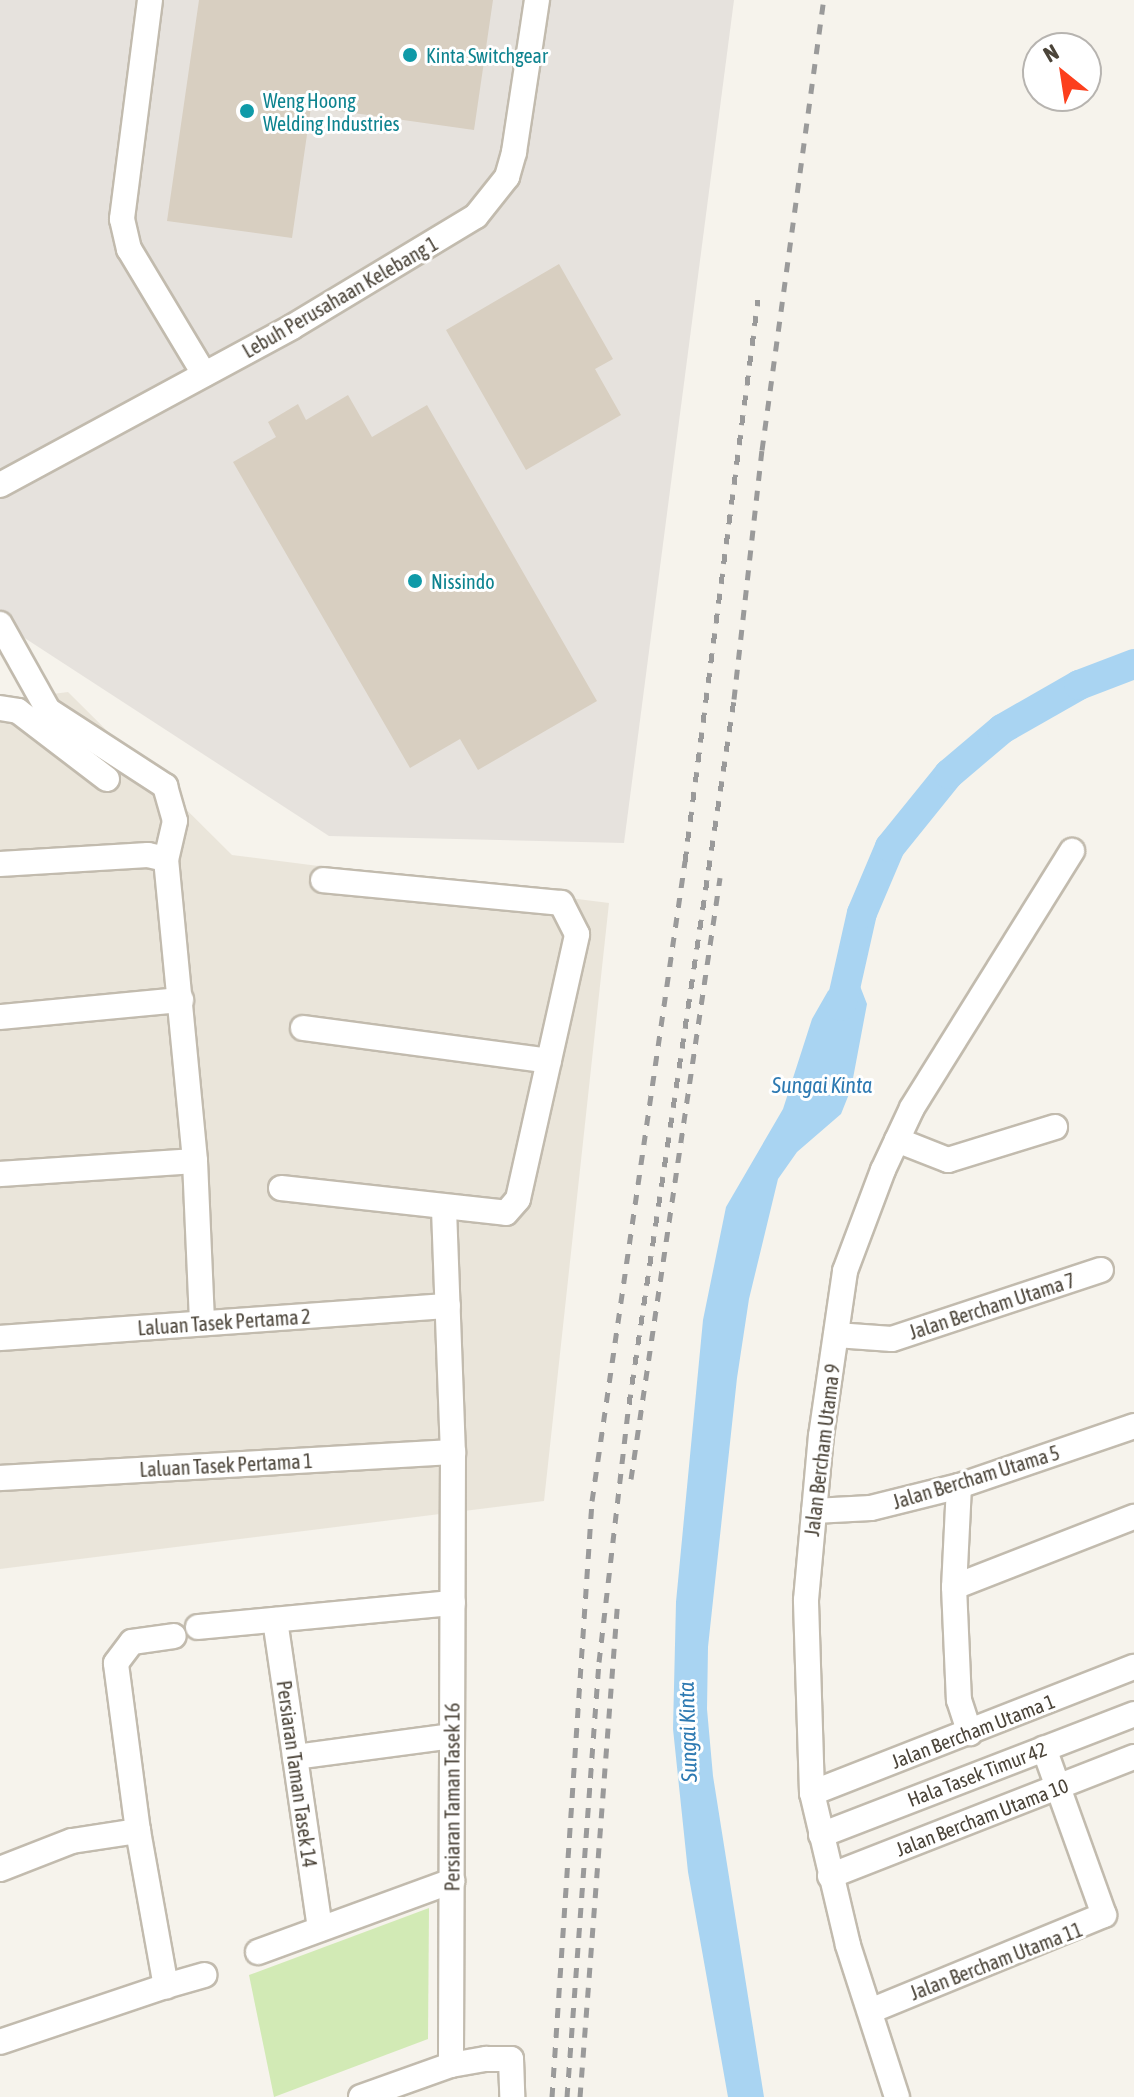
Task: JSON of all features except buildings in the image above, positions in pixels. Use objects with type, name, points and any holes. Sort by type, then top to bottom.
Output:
[{"type":"street","points":[[150,0],[122,219],[129,249],[204,374]]},
{"type":"street","name":"Lebuh Perusahaan Kelebang 1","points":[[0,485],[204,374],[450,234],[489,203],[507,177],[514,152],[537,0]]},
{"type":"street","points":[[0,624],[48,710],[72,722],[165,786],[175,821],[166,859],[195,1161],[202,1323]]},
{"type":"street","points":[[0,708],[18,711],[107,779]]},
{"type":"street","name":"Jalan Bercham Utama 9","points":[[897,2097],[830,1876],[812,1793],[806,1600],[836,1335],[845,1271],[897,1140],[1072,851]]},
{"type":"street","points":[[0,864],[148,855],[166,859]]},
{"type":"street","points":[[281,1188],[444,1209],[506,1213],[518,1199],[577,934],[561,903],[323,880]]},
{"type":"street","points":[[0,1017],[181,1000]]},
{"type":"street","points":[[303,1028],[549,1061]]},
{"type":"street","points":[[897,1140],[948,1160],[1055,1127]]},
{"type":"street","points":[[0,1174],[195,1161]]},
{"type":"street","name":"Persiaran Taman Tasek 16","points":[[444,1209],[453,1452],[451,2065]]},
{"type":"street","name":"Jalan Bercham Utama 7","points":[[836,1335],[892,1339],[1101,1270]]},
{"type":"street","name":"Laluan Tasek Pertama 2","points":[[0,1338],[448,1306]]},
{"type":"street","name":"Jalan Bercham Utama 5","points":[[814,1511],[871,1508],[959,1486],[1134,1426]]},
{"type":"street","name":"Laluan Tasek Pertama 1","points":[[0,1478],[453,1452]]},
{"type":"street","points":[[959,1486],[954,1587],[959,1700],[970,1733]]},
{"type":"street","points":[[954,1587],[1134,1517]]},
{"type":"street","points":[[198,1627],[453,1603]]},
{"type":"street","name":"Persiaran Taman Tasek 14","points":[[275,1620],[320,1929]]},
{"type":"street","points":[[166,1986],[138,1831],[116,1663],[132,1642],[174,1636]]},
{"type":"street","name":"Jalan Bercham Utama 1","points":[[812,1793],[1134,1667]]},
{"type":"street","name":"Hala Tasek Timur 42","points":[[821,1835],[1134,1714]]},
{"type":"street","points":[[295,1757],[452,1736]]},
{"type":"street","points":[[1044,1748],[1058,1787]]},
{"type":"street","name":"Jalan Bercham Utama 10","points":[[830,1876],[1134,1757]]},
{"type":"street","name":"Jalan Bercham Utama 11","points":[[870,2011],[1101,1919],[1104,1906],[1058,1787]]},
{"type":"street","points":[[0,1869],[72,1841],[138,1831]]},
{"type":"street","points":[[258,1952],[452,1881]]},
{"type":"street","points":[[0,2042],[204,1975]]},
{"type":"street","points":[[361,2097],[451,2065],[511,2059],[512,2097]]},
{"type":"shaded area","points":[[0,0],[734,0],[624,843],[329,836],[0,622]]},
{"type":"shaded area","points":[[68,692],[232,855],[609,903],[544,1501],[0,1569],[0,701]]},
{"type":"green space","points":[[429,1908],[428,2039],[274,2097],[249,1975]]},
{"type":"water","name":"Sungai Kinta","points":[[853,968],[867,1004],[851,1089],[841,1114],[797,1152],[778,1179],[749,1299],[737,1378],[708,1647],[707,1709],[713,1776],[764,2097],[728,2097],[688,1872],[673,1729],[676,1602],[703,1320],[726,1207],[783,1109],[812,1019],[828,991]]},
{"type":"waterway","name":"Sungai Kinta","points":[[841,1006],[862,913],[890,847],[949,774],[1002,729],[1079,685],[1134,664]]},
{"type":"railway","points":[[567,2097],[599,1662],[629,1404],[734,699],[762,450],[824,0]]},
{"type":"railway","points":[[552,2097],[592,1501],[685,861],[758,300]]},
{"type":"railway","points":[[631,1479],[720,878]]},
{"type":"railway","points":[[580,2097],[618,1598]]},
{"type":"place","name":"Kinta Switchgear","points":[[410,55]]},
{"type":"place","name":"Weng Hoong Welding Industries","points":[[247,111]]},
{"type":"place","name":"Nissindo","points":[[415,581]]}]
